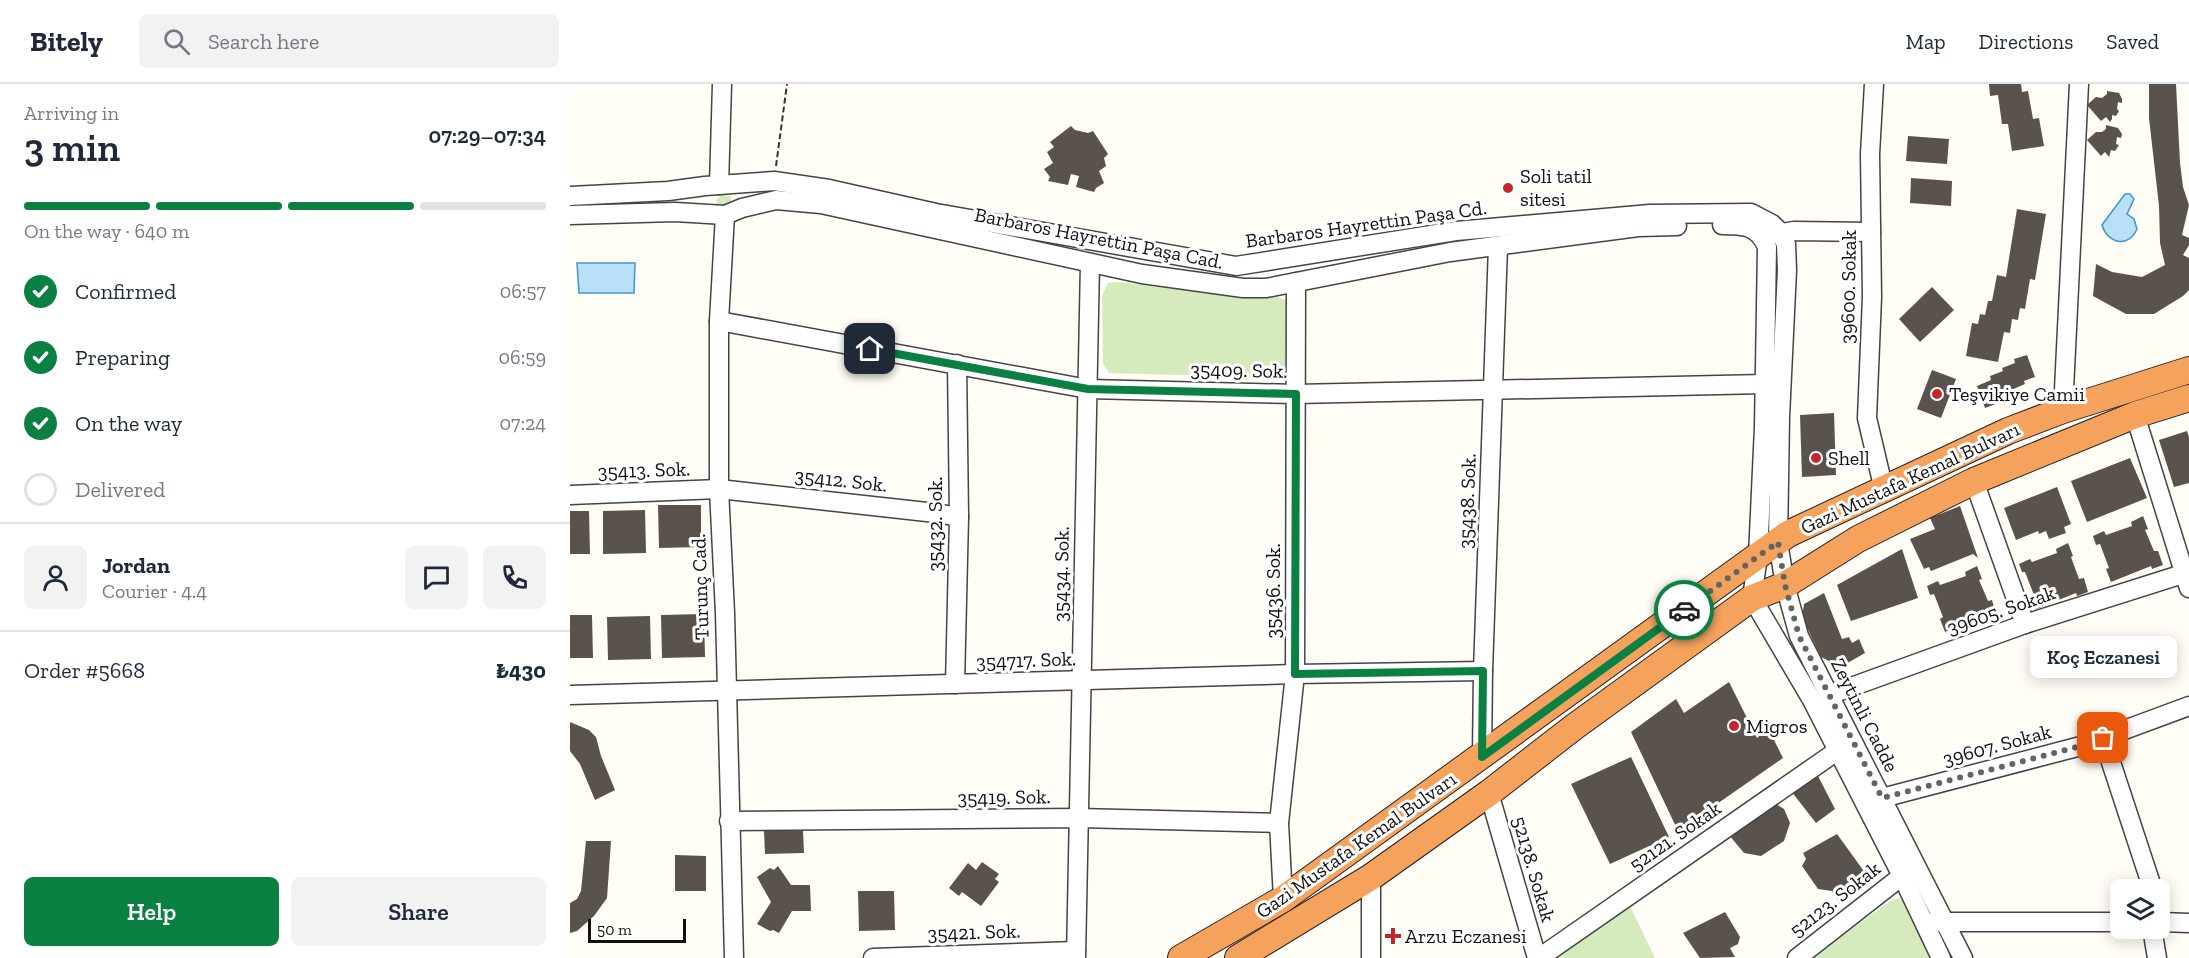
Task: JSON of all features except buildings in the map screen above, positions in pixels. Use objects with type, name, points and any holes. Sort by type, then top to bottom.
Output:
[{"type":"highway","name":"Gazi Mustafa Kemal Bulvarı","points":[[1181,958],[1283,899],[1788,534],[2008,431],[2063,410],[2189,370]]},
{"type":"highway","name":"Gazi Mustafa Kemal Bulvarı","points":[[1238,958],[1371,877],[1489,793],[1584,720],[1752,598],[1785,585],[1858,539],[1974,481],[2135,415],[2189,398]]},
{"type":"street","points":[[706,214],[701,206],[699,194],[712,186],[722,84]]},
{"type":"street","name":"39600. Sokak","points":[[1874,84],[1870,154],[1872,297],[1867,418],[1884,489]]},
{"type":"street","points":[[2063,410],[2079,84]]},
{"type":"street","name":"Barbaros Hayrettin Paşa Cd.","points":[[570,196],[668,191],[774,181],[829,189],[936,213],[1236,266],[1456,231],[1650,214],[1751,213],[1772,224],[1771,234]]},
{"type":"street","points":[[570,215],[675,212],[725,215],[742,208],[748,199],[742,184]]},
{"type":"street","name":"Barbaros Hayrettin Paşa Cad.","points":[[742,208],[776,200],[821,204],[1142,274],[1242,288],[1266,288],[1450,252],[1638,227],[1744,225],[1771,234]]},
{"type":"street","name":"Turunç Cad.","points":[[725,215],[719,321],[719,489],[734,958]]},
{"type":"street","points":[[1771,234],[1871,232]]},
{"type":"street","points":[[1771,234],[1767,247],[1765,384],[1768,549],[1785,585]]},
{"type":"street","points":[[1752,598],[1768,549],[1780,417],[1787,270],[1786,244],[1771,234]]},
{"type":"street","name":"35438. Sok.","points":[[1482,757],[1498,246]]},
{"type":"street","name":"35434. Sok.","points":[[1076,954],[1090,263]]},
{"type":"street","name":"35436. Sok.","points":[[1283,899],[1279,823],[1295,674],[1296,282]]},
{"type":"street","name":"35409. Sok.","points":[[719,321],[1088,389],[1296,394],[1765,384]]},
{"type":"street","name":"35432. Sok.","points":[[955,684],[959,517],[957,364]]},
{"type":"street","points":[[2135,415],[2188,578]]},
{"type":"street","points":[[1974,481],[2025,624]]},
{"type":"street","name":"35413. Sok.","points":[[570,495],[719,489]]},
{"type":"street","name":"35412. Sok.","points":[[719,489],[959,517]]},
{"type":"street","name":"39605. Sokak","points":[[1829,695],[2025,624],[2188,578]]},
{"type":"street","name":"Zeytinli Cadde","points":[[1785,585],[1799,636],[1963,958]]},
{"type":"street","name":"Zeytinli Cadde","points":[[1752,598],[1812,700],[1941,958]]},
{"type":"street","name":"354717. Sok.","points":[[570,695],[1295,674],[1483,671]]},
{"type":"street","name":"39607. Sokak","points":[[1882,798],[2081,746],[2189,706]]},
{"type":"street","points":[[2103,738],[2149,879]]},
{"type":"street","name":"52121. Sokak","points":[[1538,958],[1837,751]]},
{"type":"street","name":"52138. Sokak","points":[[1489,793],[1538,958]]},
{"type":"street","name":"35419. Sok.","points":[[729,821],[1079,818],[1279,823]]},
{"type":"street","name":"52123. Sokak","points":[[1797,958],[1902,876]]},
{"type":"street","points":[[1371,877],[1371,958]]},
{"type":"street","points":[[1924,922],[2110,922]]},
{"type":"street","points":[[2170,922],[2189,923]]},
{"type":"street","points":[[2157,958],[2158,939]]},
{"type":"street","name":"35421. Sok.","points":[[873,958],[1076,954]]},
{"type":"path","points":[[774,181],[787,84]]},
{"type":"green space","points":[[722,194],[730,196],[732,204],[718,207],[716,200]]},
{"type":"green space","points":[[1118,282],[1223,295],[1273,295],[1291,302],[1288,372],[1278,378],[1109,373],[1103,363],[1102,296],[1108,283]]},
{"type":"green space","points":[[1898,898],[1906,900],[1934,958],[1811,958],[1889,902]]},
{"type":"green space","points":[[1629,904],[1655,958],[1554,958]]},
{"type":"water","points":[[2125,194],[2130,194],[2134,199],[2127,214],[2134,219],[2137,229],[2128,239],[2118,241],[2108,236],[2102,225]]},
{"type":"water","points":[[577,263],[635,263],[634,293],[579,293]]},
{"type":"way so far","points":[[1684,610],[1778,542],[1785,585],[1799,636],[1882,798],[2081,746],[2103,738]]},
{"type":"place","name":"Soli tatil sitesi","points":[[1508,188]]},
{"type":"place","name":"Teşvikiye Camii","points":[[1937,394]]},
{"type":"place","name":"Shell","points":[[1816,458]]},
{"type":"place","name":"Migros","points":[[1734,726]]},
{"type":"place","name":"Koç Eczanesi","points":[[2103,738]]},
{"type":"place","name":"Arzu Eczanesi","points":[[1393,936]]},
{"type":"route","points":[[870,349],[1088,389],[1296,394],[1295,674],[1483,671],[1482,757],[1684,610]]}]
